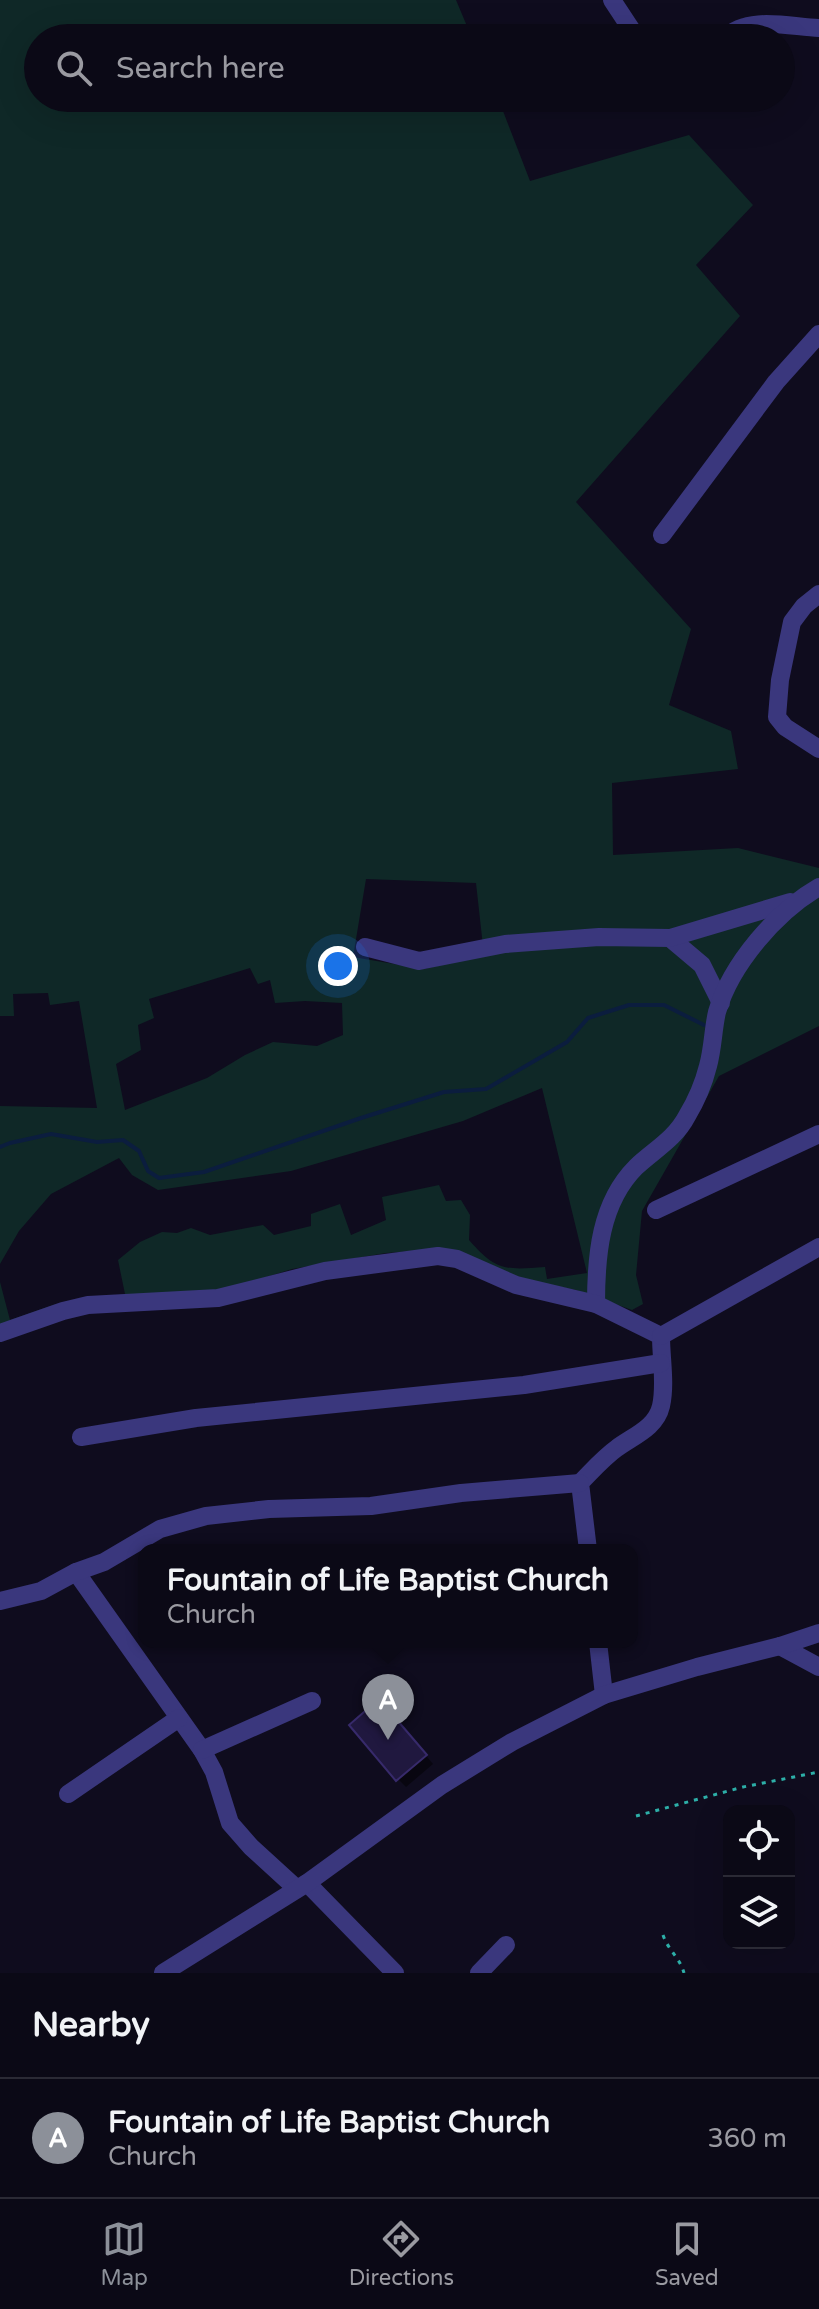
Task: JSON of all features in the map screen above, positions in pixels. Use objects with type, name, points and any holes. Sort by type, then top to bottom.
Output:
[{"type":"street","points":[[612,0],[628,24]]},
{"type":"street","points":[[795,27],[819,28]]},
{"type":"street","points":[[662,535],[776,382],[819,334]]},
{"type":"street","points":[[819,594],[804,606],[792,622],[780,680],[777,717],[785,727],[819,749]]},
{"type":"street","points":[[365,947],[419,961],[505,944],[599,937],[670,938],[797,900],[819,887]]},
{"type":"street","points":[[596,1304],[599,1246],[612,1205],[636,1168],[673,1137],[687,1118],[709,1065],[721,1003],[743,962],[763,935],[797,900]]},
{"type":"street","points":[[670,938],[702,965],[721,1003]]},
{"type":"street","points":[[656,1210],[819,1134]]},
{"type":"street","points":[[661,1336],[819,1247]]},
{"type":"street","points":[[0,1333],[88,1305],[218,1298],[325,1271],[438,1256],[469,1263],[516,1285],[596,1304],[661,1336]]},
{"type":"street","points":[[0,1601],[41,1591],[76,1572],[104,1562],[160,1529],[206,1516],[269,1509],[371,1506],[461,1493],[580,1483],[618,1447],[643,1432],[658,1414],[662,1405],[661,1336]]},
{"type":"street","points":[[81,1437],[196,1418],[524,1385],[661,1363]]},
{"type":"street","points":[[580,1483],[587,1544]]},
{"type":"street","points":[[76,1572],[202,1750],[217,1781],[230,1823],[251,1847],[302,1886],[395,1973]]},
{"type":"street","points":[[163,1973],[302,1886],[479,1760],[604,1695],[819,1633]]},
{"type":"street","points":[[780,1646],[819,1667]]},
{"type":"street","points":[[599,1648],[604,1695]]},
{"type":"street","points":[[202,1750],[312,1701]]},
{"type":"street","points":[[68,1794],[179,1718]]},
{"type":"street","points":[[479,1973],[506,1945]]},
{"type":"path","points":[[636,1816],[756,1784],[819,1772]]},
{"type":"path","points":[[663,1935],[684,1973]]},
{"type":"green space","points":[[0,0],[456,0],[466,24],[24,24],[24,112],[503,112],[530,181],[689,135],[753,205],[696,265],[740,316],[576,502],[691,629],[669,705],[731,731],[738,769],[612,783],[613,855],[738,848],[819,868],[819,1026],[719,1076],[642,1211],[636,1275],[643,1304],[632,1310],[576,1290],[515,1278],[442,1249],[386,1253],[292,1269],[219,1292],[137,1297],[0,1329],[0,1282],[10,1320],[56,1304],[125,1294],[118,1260],[140,1242],[162,1232],[177,1233],[191,1228],[210,1235],[263,1225],[274,1235],[311,1226],[311,1214],[340,1204],[351,1235],[386,1220],[382,1197],[439,1185],[446,1201],[461,1200],[470,1215],[469,1240],[494,1263],[510,1268],[545,1267],[547,1279],[587,1273],[542,1088],[463,1121],[291,1171],[158,1190],[132,1175],[119,1158],[51,1194],[19,1231],[0,1264],[0,1106],[97,1108],[79,1001],[50,1005],[48,993],[13,994],[14,1016],[0,1016]],"holes":[[[366,879],[476,883],[484,955],[424,969],[353,957]],[[250,968],[258,984],[270,980],[275,1003],[342,1003],[343,1035],[317,1046],[273,1042],[207,1078],[125,1110],[116,1064],[141,1050],[138,1025],[154,1018],[149,999]]]},
{"type":"building","points":[[379,1699],[427,1755],[396,1781],[349,1725]]},
{"type":"waterway","points":[[0,1147],[51,1134],[97,1142],[123,1140],[139,1151],[148,1171],[159,1178],[204,1172],[444,1092],[486,1089],[567,1042],[588,1018],[629,1005],[664,1005],[704,1025]]},
{"type":"place","name":"Fountain of Life Baptist Church","points":[[388,1740]]}]
